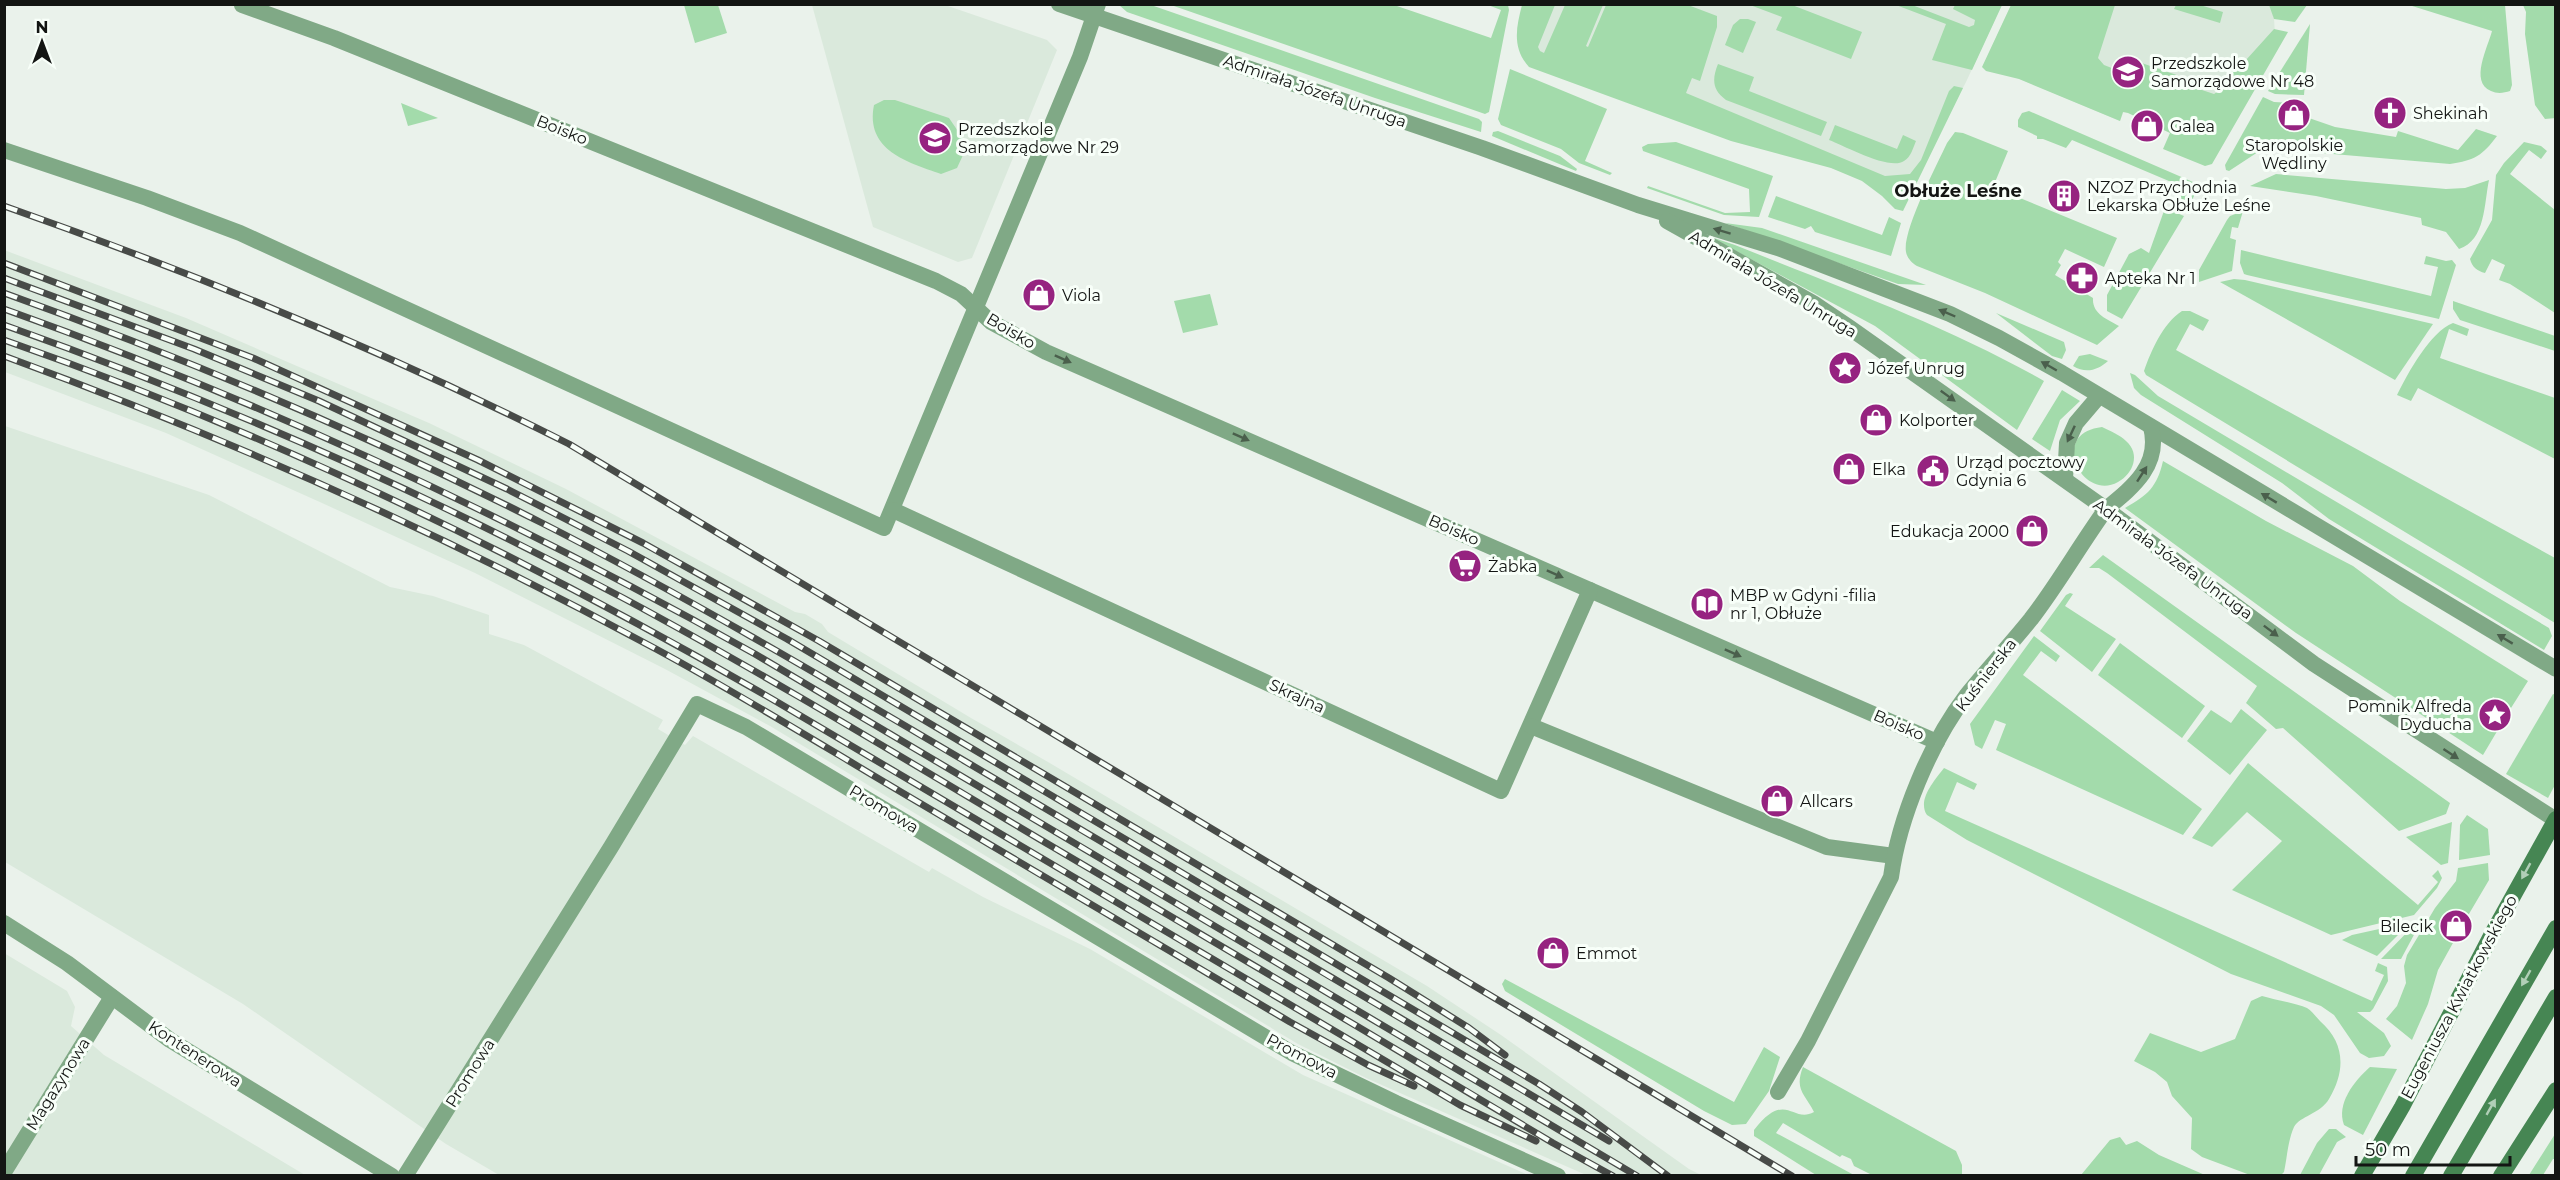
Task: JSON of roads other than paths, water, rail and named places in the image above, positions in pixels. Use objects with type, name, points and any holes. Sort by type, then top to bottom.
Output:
[{"type":"main road","name":"Eugeniusza Kwiatkowskiego","points":[[2362,1176],[2402,1107],[2555,820]]},
{"type":"main road","points":[[2413,1176],[2556,927]]},
{"type":"main road","points":[[2451,1176],[2556,998]]},
{"type":"main road","points":[[2501,1176],[2556,1090]]},
{"type":"main road","points":[[2373,1176],[2402,1107]]},
{"type":"street","name":"Boisko","points":[[242,4],[334,38],[936,280],[961,294],[990,322],[1046,352],[1937,742]]},
{"type":"street","name":"Admirała Józefa Unruga","points":[[1059,4],[1096,10],[1638,205],[1778,248],[1950,314],[2000,338],[2556,669]]},
{"type":"street","name":"Boisko","points":[[977,309],[1080,57],[1096,10]]},
{"type":"street","points":[[4,150],[147,198],[240,233],[884,528],[977,309]]},
{"type":"street","name":"Admirała Józefa Unruga","points":[[1638,205],[1813,303],[2106,509],[2314,664],[2555,820]]},
{"type":"street","points":[[2064,480],[2067,442],[2076,423],[2099,396]]},
{"type":"street","points":[[2106,509],[2143,476],[2151,459],[2154,439],[2151,427]]},
{"type":"street","name":"Kuśnierska","points":[[1778,1092],[1808,1041],[1891,877],[1905,816],[1937,742],[1965,698],[2047,596],[2106,509]]},
{"type":"street","name":"Skrajna","points":[[893,510],[1502,791],[1590,590]]},
{"type":"street","name":"Promowa","points":[[405,1176],[611,847],[697,704],[746,727],[1292,1053],[1386,1099],[1558,1176]]},
{"type":"street","points":[[1531,726],[1827,847],[1894,856]]},
{"type":"street","name":"Kontenerowa","points":[[4,923],[67,963],[179,1046],[392,1176]]},
{"type":"street","name":"Magazynowa","points":[[4,1172],[112,997]]},
{"type":"railway","points":[[4,206],[148,259],[291,316],[431,378],[569,444],[1792,1176]]},
{"type":"railway","points":[[4,263],[253,358],[478,460],[643,543],[819,641],[1389,978],[1469,1028],[1505,1055]]},
{"type":"railway","points":[[4,278],[194,349],[319,401],[507,489],[628,551],[787,639],[1539,1084],[1582,1112],[1668,1176]]},
{"type":"railway","points":[[4,293],[141,344],[344,429],[542,523],[603,555],[723,620],[842,689],[1609,1141]]},
{"type":"railway","points":[[4,309],[198,383],[293,423],[480,510],[664,604],[755,654],[1637,1176]]},
{"type":"railway","points":[[4,325],[163,385],[320,451],[474,522],[625,599],[840,721],[1553,1143],[1613,1176]]},
{"type":"railway","points":[[4,340],[104,376],[300,457],[587,596],[772,699],[1460,1105],[1536,1141]]},
{"type":"railway","points":[[4,356],[171,420],[335,490],[577,607],[749,701],[1290,1022],[1368,1065],[1414,1086]]},
{"type":"place","name":"Przedszkole Samorządowe Nr 48","points":[[2128,72]]},
{"type":"place","name":"Shekinah","points":[[2390,113]]},
{"type":"place","name":"Staropolskie Wędliny","points":[[2294,115]]},
{"type":"place","name":"Galea","points":[[2147,126]]},
{"type":"place","name":"Przedszkole Samorządowe Nr 29","points":[[935,138]]},
{"type":"place","name":"NZOZ Przychodnia Lekarska Obłuże Leśne","points":[[2064,196]]},
{"type":"place","name":"Apteka Nr 1","points":[[2082,278]]},
{"type":"place","name":"Viola","points":[[1039,295]]},
{"type":"place","name":"Józef Unrug","points":[[1845,368]]},
{"type":"place","name":"Kolporter","points":[[1876,420]]},
{"type":"place","name":"Elka","points":[[1849,469]]},
{"type":"place","name":"Urząd pocztowy Gdynia 6","points":[[1933,471]]},
{"type":"place","name":"Edukacja 2000","points":[[2032,531]]},
{"type":"place","name":"Żabka","points":[[1465,566]]},
{"type":"place","name":"MBP w Gdyni -filia nr 1, Obłuże","points":[[1707,604]]},
{"type":"place","name":"Pomnik Alfreda Dyducha","points":[[2495,715]]},
{"type":"place","name":"Allcars","points":[[1777,801]]},
{"type":"place","name":"Bilecik","points":[[2456,926]]},
{"type":"place","name":"Emmot","points":[[1553,953]]},
{"type":"district","name":"Obłuże Leśne","points":[[1958,191]]}]
